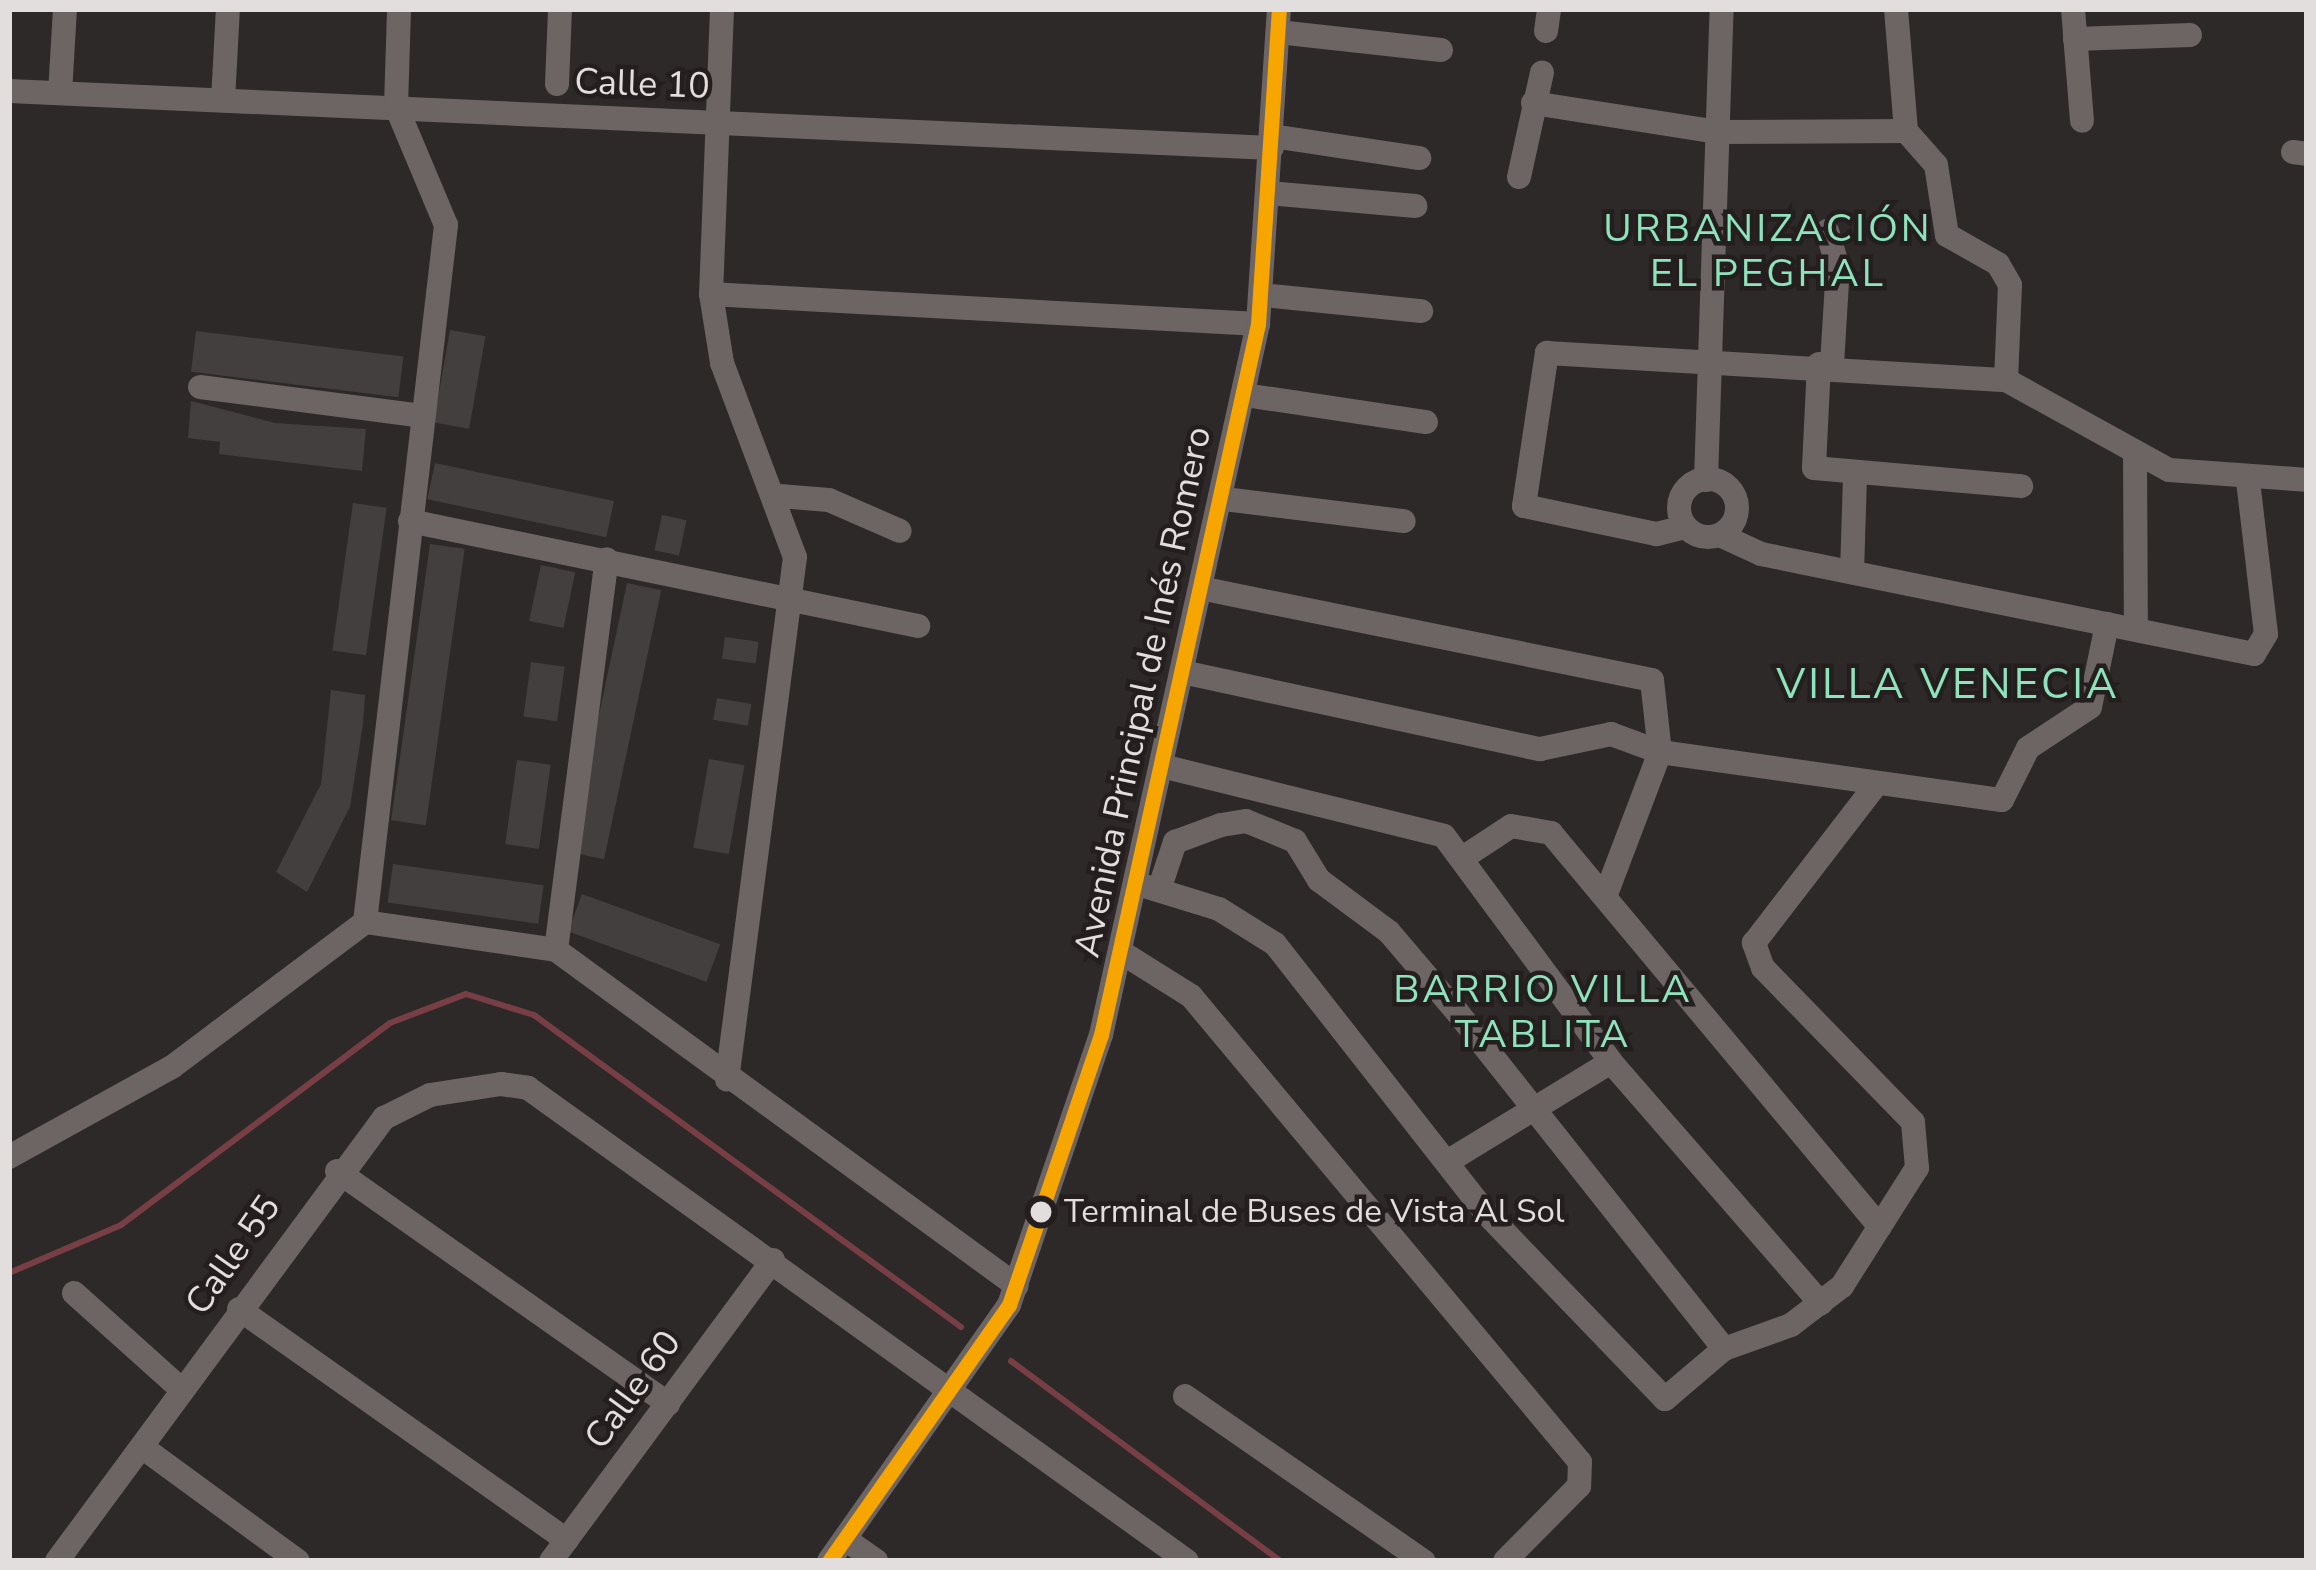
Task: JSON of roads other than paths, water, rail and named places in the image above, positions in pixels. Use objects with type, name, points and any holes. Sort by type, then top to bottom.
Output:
[{"type":"street","points":[[60,93],[64,9]]},
{"type":"street","points":[[223,100],[228,9]]},
{"type":"street","points":[[365,922],[410,521],[416,416],[446,225],[396,106],[399,9]]},
{"type":"street","points":[[557,84],[560,9]]},
{"type":"street","points":[[722,9],[711,294],[722,363],[779,496],[795,599],[727,1080]]},
{"type":"street","points":[[1706,480],[1723,9]]},
{"type":"street","points":[[1896,9],[1906,131],[1936,165],[1948,236],[2006,273],[2006,380]]},
{"type":"street","points":[[2073,9],[2082,122]]},
{"type":"street","points":[[1279,20],[1442,50]]},
{"type":"street","name":"Avenida Principal de Inés Romero","points":[[829,1561],[953,1390],[1013,1295],[1150,888],[1166,767],[1263,295],[1279,20]]},
{"type":"street","points":[[2075,39],[2190,35]]},
{"type":"street","points":[[1519,177],[1542,72]]},
{"type":"street","name":"Calle 10","points":[[9,92],[1272,142],[1419,158]]},
{"type":"street","points":[[1533,104],[1719,132],[1906,131]]},
{"type":"street","points":[[1269,194],[1415,206]]},
{"type":"street","points":[[1827,231],[1838,266],[1814,468],[2021,486]]},
{"type":"street","points":[[711,294],[1258,323]]},
{"type":"street","points":[[1263,295],[1421,311]]},
{"type":"street","points":[[2248,480],[2262,647],[2254,655],[1852,572],[1685,527],[1656,534],[1524,506],[1540,364],[1559,350],[2006,380],[2135,454],[2248,480],[2307,480]]},
{"type":"street","points":[[200,387],[416,416]]},
{"type":"street","points":[[1244,395],[1426,422]]},
{"type":"street","points":[[2135,454],[2136,629]]},
{"type":"street","points":[[1852,572],[1855,474]]},
{"type":"street","points":[[1685,527],[1681,496],[1706,480]]},
{"type":"street","points":[[1706,480],[1736,501],[1720,535]]},
{"type":"street","points":[[779,496],[829,500],[900,531]]},
{"type":"street","points":[[1224,500],[1404,521]]},
{"type":"street","points":[[410,521],[918,626]]},
{"type":"street","points":[[556,950],[608,560]]},
{"type":"street","points":[[1205,589],[1639,672],[1660,692],[1660,752],[1605,897]]},
{"type":"street","points":[[1186,673],[1540,749],[1611,734],[1660,752],[2008,797],[2028,748],[2090,707],[2108,623]]},
{"type":"street","points":[[1166,767],[1412,820],[1464,857],[1611,1063],[1821,1304]]},
{"type":"street","points":[[1724,1348],[1389,932],[1324,885],[1287,836],[1246,821],[1175,842],[1150,888],[1219,909],[1275,944],[1447,1162],[1652,1397],[1677,1395],[1724,1348],[1821,1304],[1917,1168],[1917,1130],[1763,968],[1754,944],[1877,783]]},
{"type":"street","points":[[1464,857],[1501,830],[1537,825],[1605,897],[1880,1226]]},
{"type":"street","points":[[13,1150],[172,1067],[365,922],[556,950],[664,1021],[727,1080],[1013,1295]]},
{"type":"street","points":[[1124,954],[1191,996],[1580,1462],[1579,1486],[1505,1561]]},
{"type":"street","points":[[1447,1162],[1611,1063]]},
{"type":"street","name":"Calle 55","points":[[57,1561],[337,1171],[409,1103],[474,1084],[528,1088],[773,1261]]},
{"type":"street","points":[[337,1171],[668,1404]]},
{"type":"street","points":[[773,1261],[1187,1561]]},
{"type":"street","name":"Calle 60","points":[[551,1561],[773,1261]]},
{"type":"street","points":[[74,1293],[182,1390]]},
{"type":"street","points":[[239,1309],[567,1540]]},
{"type":"street","points":[[1185,1396],[1423,1561]]},
{"type":"street","points":[[142,1447],[298,1561]]},
{"type":"street","points":[[845,1539],[876,1561]]},
{"type":"waterway","points":[[9,1273],[121,1225],[390,1023],[466,994],[534,1015],[961,1327]]},
{"type":"waterway","points":[[1011,1361],[1280,1561]]},
{"type":"place","name":"Terminal de Buses de Vista Al Sol","points":[[1041,1212]]},
{"type":"district","name":"URBANIZACIÓN EL PEGHAL","points":[[1768,252]]},
{"type":"district","name":"VILLA VENECIA","points":[[1948,685]]},
{"type":"district","name":"BARRIO VILLA TABLITA","points":[[1543,1014]]}]
